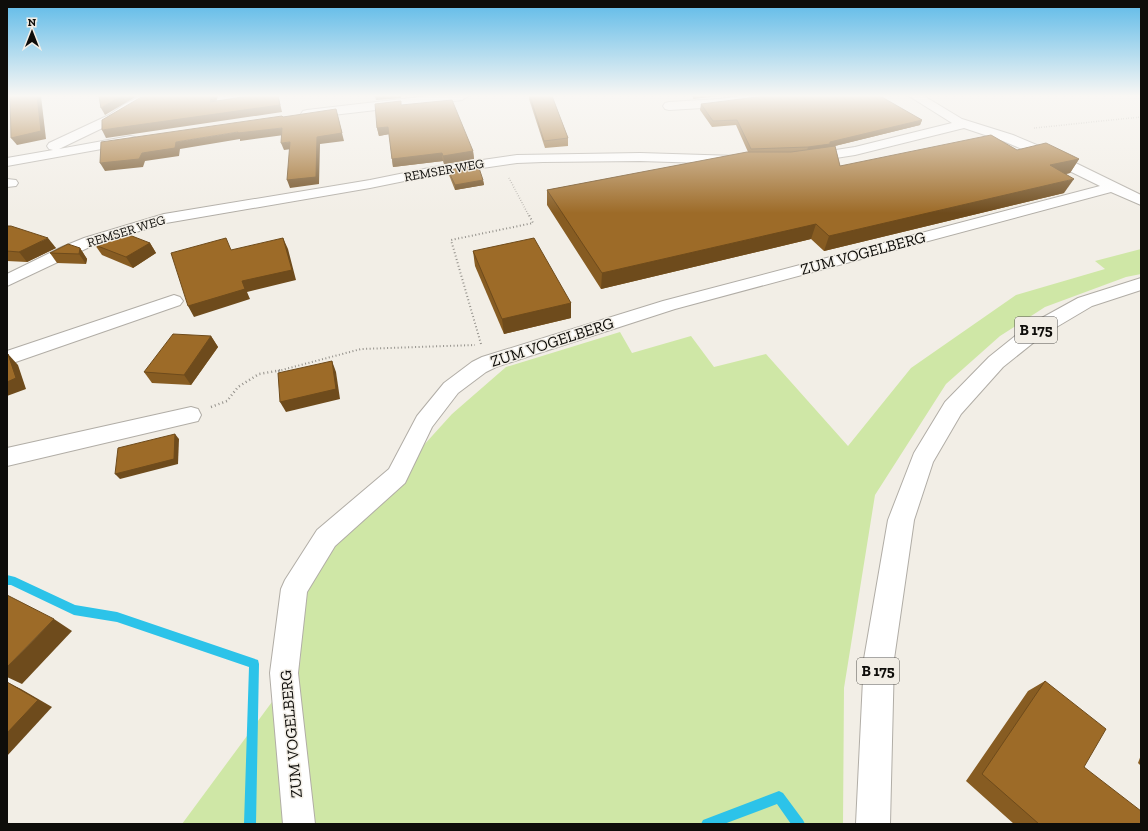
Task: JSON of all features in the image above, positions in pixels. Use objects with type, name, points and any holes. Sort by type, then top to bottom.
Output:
[{"type":"main road","name":"B 175","points":[[873,824],[879,659],[901,520],[922,460],[953,408],[996,362],[1036,330],[1085,302],[1141,284]]},
{"type":"street","points":[[29,158],[78,135]]},
{"type":"street","points":[[793,160],[855,150],[919,135]]},
{"type":"street","points":[[998,135],[1046,154],[1141,201]]},
{"type":"street","points":[[7,162],[145,138]]},
{"type":"street","name":"REMSER WEG","points":[[7,281],[68,250],[90,241],[164,219],[363,185],[434,171],[501,161],[543,158],[640,157],[750,161]]},
{"type":"street","name":"ZUM VOGELBERG","points":[[298,824],[284,673],[294,589],[326,538],[397,476],[424,422],[451,388],[473,371],[489,362],[669,305],[1113,187]]},
{"type":"street","points":[[7,358],[174,301]]},
{"type":"street","points":[[7,457],[41,448],[191,415]]},
{"type":"path","points":[[191,415],[227,401],[238,387],[260,374],[278,371],[362,349],[482,344],[451,240],[533,223],[501,161]]},
{"type":"green space","points":[[1141,249],[1141,274],[1126,277],[1045,307],[1000,336],[946,384],[875,495],[844,688],[843,824],[182,824],[300,664],[304,599],[326,553],[452,414],[506,367],[620,332],[632,353],[691,336],[714,367],[766,354],[848,446],[911,368],[1016,295],[1105,269],[1095,261]]},
{"type":"building","points":[[11,135],[25,135],[11,138]]},
{"type":"building","points":[[151,135],[221,135],[176,142],[175,148],[142,153],[139,159],[100,163],[101,142]]},
{"type":"building","points":[[282,135],[331,135],[317,137],[316,177],[287,180],[290,142],[281,143]]},
{"type":"building","points":[[389,135],[466,135],[473,151],[443,156],[442,153],[392,159]]},
{"type":"building","points":[[542,135],[567,135],[568,138],[544,141]]},
{"type":"building","points":[[744,135],[860,135],[830,142],[830,144],[808,147],[751,149]]},
{"type":"building","points":[[991,135],[1017,150],[1046,143],[1079,159],[1050,165],[1074,179],[829,236],[816,224],[602,273],[547,190],[747,152],[791,152],[835,146],[840,166]]},
{"type":"building","points":[[478,165],[483,180],[455,185],[448,170]]},
{"type":"building","points":[[7,226],[48,238],[19,252],[7,251]]},
{"type":"building","points":[[119,231],[150,243],[126,257],[95,245]]},
{"type":"building","points":[[226,238],[231,250],[283,238],[292,270],[242,281],[245,289],[188,306],[171,253]]},
{"type":"building","points":[[534,238],[571,303],[502,319],[473,251]]},
{"type":"building","points":[[68,244],[80,248],[79,254],[50,253]]},
{"type":"building","points":[[173,334],[211,336],[184,375],[144,372]]},
{"type":"building","points":[[8,354],[16,378],[7,382],[7,355]]},
{"type":"building","points":[[332,361],[336,389],[280,402],[278,373]]},
{"type":"building","points":[[175,434],[174,459],[115,474],[118,448]]},
{"type":"building","points":[[7,595],[54,619],[7,667]]},
{"type":"building","points":[[1045,681],[1106,729],[1084,767],[1141,811],[1141,824],[1039,824],[982,774]]},
{"type":"building","points":[[7,682],[38,700],[7,733]]},
{"type":"waterway","points":[[7,580],[12,580],[74,610],[117,617],[254,664],[250,824]]},
{"type":"waterway","points":[[707,824],[779,797],[799,824]]}]
